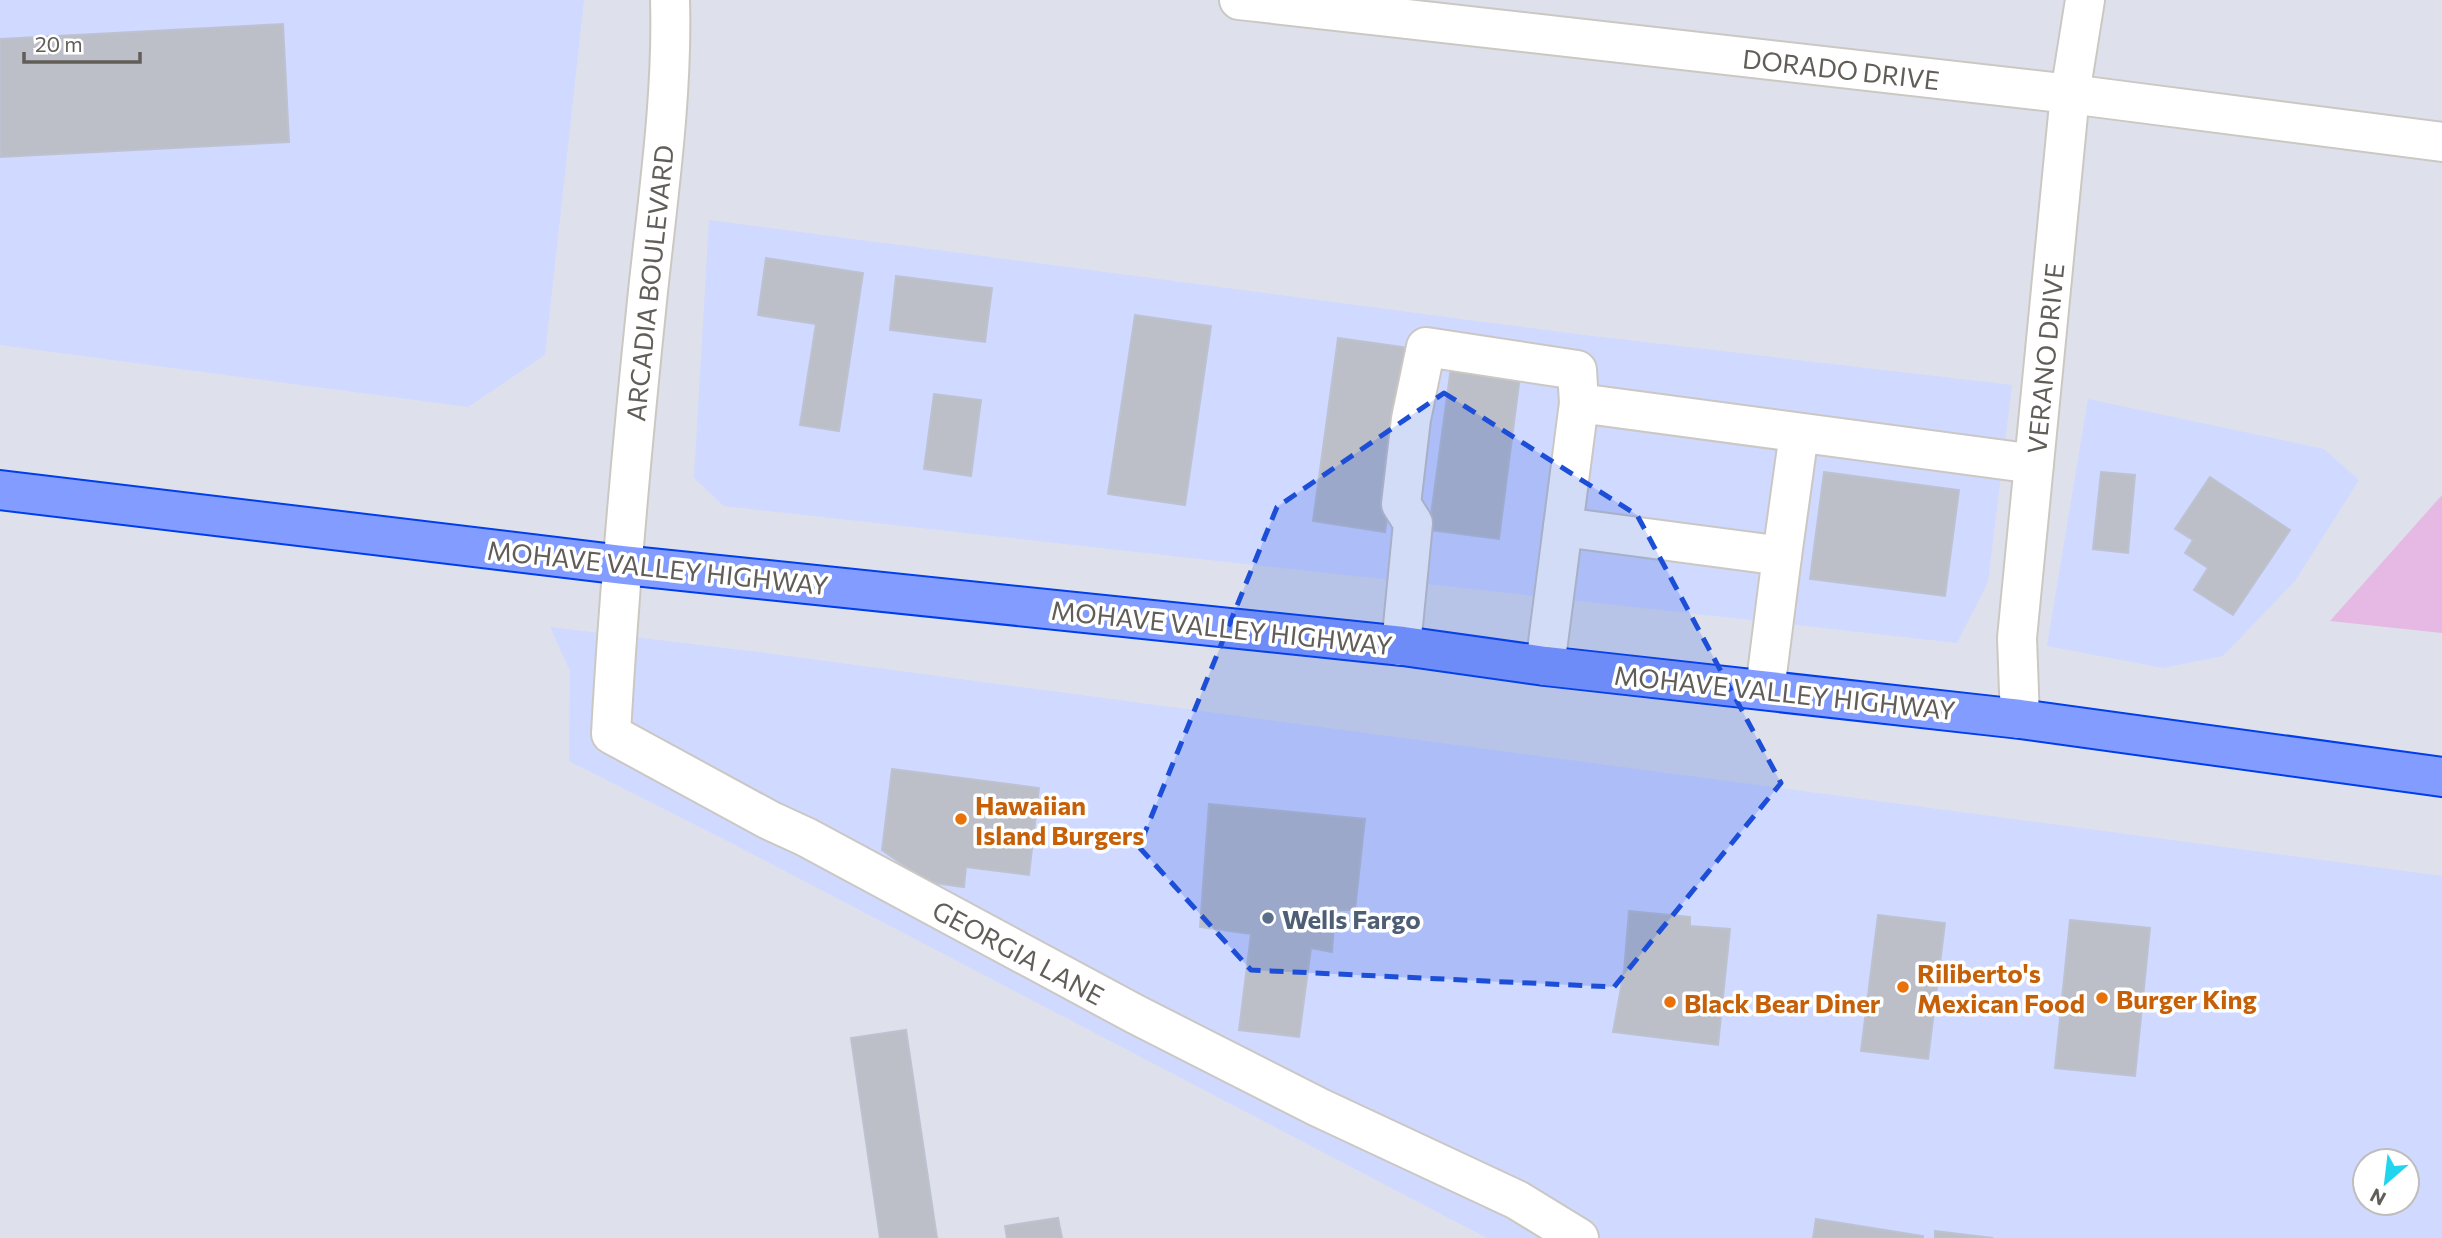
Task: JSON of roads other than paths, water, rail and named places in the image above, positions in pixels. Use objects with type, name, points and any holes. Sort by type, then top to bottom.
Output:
[{"type":"highway","name":"MOHAVE VALLEY HIGHWAY","points":[[0,490],[623,565],[1401,646],[1545,666],[2020,719],[2442,777]]},
{"type":"street","name":"ARCADIA BOULEVARD","points":[[623,565],[671,52],[670,0]]},
{"type":"street","name":"DORADO DRIVE","points":[[1239,0],[2070,94],[2442,142]]},
{"type":"street","name":"VERANO DRIVE","points":[[2020,719],[2017,638],[2070,94],[2085,0]]},
{"type":"street","points":[[1401,646],[1415,512],[1401,504],[1417,433],[1426,346],[1577,370],[1579,403],[1545,666]]},
{"type":"street","points":[[1579,403],[2034,464]]},
{"type":"street","points":[[1765,690],[1799,433]]},
{"type":"street","points":[[1563,527],[1782,556]]},
{"type":"street","name":"GEORGIA LANE","points":[[623,565],[611,734],[1135,1014],[1318,1107],[1517,1200],[1579,1238]]},
{"type":"place","name":"Hawaiian Island Burgers","points":[[961,819]]},
{"type":"place","name":"Wells Fargo","points":[[1268,918]]},
{"type":"place","name":"Riliberto's Mexican Food","points":[[1903,987]]},
{"type":"place","name":"Burger King","points":[[2102,998]]},
{"type":"place","name":"Black Bear Diner","points":[[1670,1002]]}]
